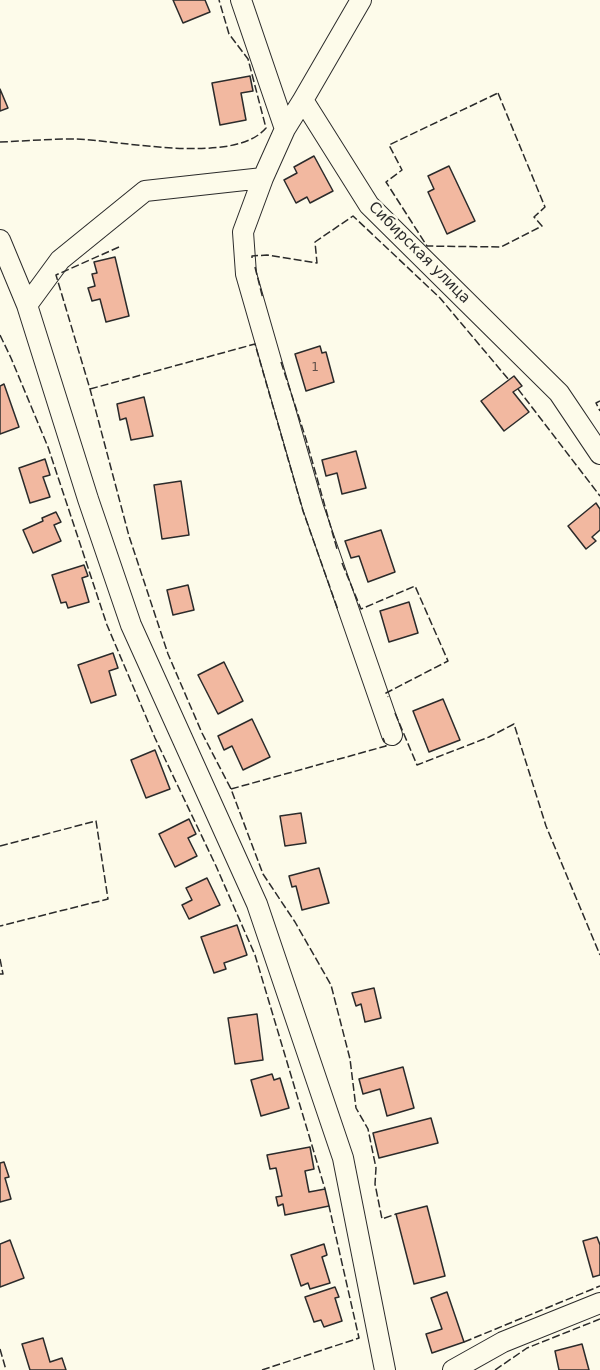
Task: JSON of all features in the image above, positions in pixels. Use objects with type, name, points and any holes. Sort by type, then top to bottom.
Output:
[{"type":"street","points":[[241,0],[285,129]]},
{"type":"street","points":[[361,0],[285,129],[263,178],[243,232],[246,274],[313,507],[392,735]]},
{"type":"street","name":"Сибирская улица","points":[[303,100],[369,205],[560,393],[600,454]]},
{"type":"street","points":[[27,305],[60,260],[145,191],[263,178]]},
{"type":"street","points":[[0,240],[27,305],[88,499],[131,625],[257,904],[344,1158],[385,1370]]},
{"type":"street","points":[[453,1370],[503,1342],[600,1304]]},
{"type":"building","points":[[173,0],[205,0],[210,12],[183,23]]},
{"type":"building","points":[[250,76],[253,91],[241,93],[246,120],[220,125],[212,83]]},
{"type":"building","points":[[0,89],[8,108],[0,111]]},
{"type":"building","points":[[314,156],[333,191],[310,203],[307,197],[296,203],[284,180],[297,173],[294,167]]},
{"type":"building","points":[[449,166],[475,221],[447,234],[428,192],[434,189],[428,176]]},
{"type":"building","points":[[115,257],[129,316],[106,322],[100,299],[92,301],[88,288],[95,286],[92,274],[97,273],[94,262]]},
{"type":"building","points":[[320,346],[322,353],[326,352],[334,382],[306,391],[295,354]]},
{"type":"building","points":[[514,376],[522,386],[513,392],[529,412],[504,431],[481,401]]},
{"type":"building","points":[[4,384],[19,427],[0,434],[0,386]]},
{"type":"building","points":[[144,397],[153,436],[131,440],[126,418],[120,420],[117,404]]},
{"type":"building","points":[[356,451],[366,488],[342,494],[337,473],[326,476],[322,460]]},
{"type":"building","points":[[45,459],[50,475],[43,477],[50,497],[30,503],[19,468]]},
{"type":"building","points":[[181,481],[189,535],[162,539],[154,485]]},
{"type":"building","points":[[596,503],[600,509],[600,530],[592,537],[596,541],[586,549],[568,526]]},
{"type":"building","points":[[56,512],[61,522],[54,525],[61,541],[33,553],[23,530]]},
{"type":"building","points":[[381,530],[395,572],[368,582],[359,556],[351,558],[345,541]]},
{"type":"building","points":[[84,565],[88,576],[82,578],[89,602],[68,608],[66,602],[61,603],[52,575]]},
{"type":"building","points":[[188,585],[194,610],[173,615],[167,590]]},
{"type":"building","points":[[409,602],[418,633],[389,642],[380,611]]},
{"type":"building","points":[[113,653],[118,668],[109,671],[116,695],[91,703],[78,665]]},
{"type":"building","points":[[224,662],[243,701],[218,714],[198,675]]},
{"type":"building","points":[[443,699],[460,740],[429,752],[413,711]]},
{"type":"building","points":[[252,719],[270,757],[243,770],[232,746],[224,750],[218,736]]},
{"type":"building","points":[[155,750],[170,789],[146,798],[131,760]]},
{"type":"building","points":[[301,813],[306,843],[285,846],[280,816]]},
{"type":"building","points":[[189,819],[196,834],[188,838],[197,856],[175,867],[159,834]]},
{"type":"building","points":[[319,868],[329,903],[302,910],[296,886],[292,887],[289,876]]},
{"type":"building","points":[[207,878],[220,905],[189,919],[182,905],[192,900],[186,888]]},
{"type":"building","points":[[237,925],[247,955],[224,963],[226,969],[214,973],[201,937]]},
{"type":"building","points":[[374,988],[381,1018],[365,1022],[361,1004],[356,1006],[352,993]]},
{"type":"building","points":[[257,1014],[263,1060],[235,1064],[228,1018]]},
{"type":"building","points":[[403,1067],[414,1108],[387,1116],[380,1089],[363,1094],[359,1079]]},
{"type":"building","points":[[272,1074],[274,1080],[280,1078],[289,1108],[261,1116],[251,1080]]},
{"type":"building","points":[[431,1118],[438,1143],[379,1158],[373,1133]]},
{"type":"building","points":[[310,1147],[314,1169],[305,1171],[309,1192],[325,1189],[329,1206],[285,1215],[283,1204],[278,1206],[276,1197],[282,1196],[276,1168],[270,1169],[267,1155]]},
{"type":"building","points":[[4,1162],[9,1177],[5,1178],[11,1199],[0,1202],[0,1163]]},
{"type":"building","points":[[427,1206],[445,1276],[414,1284],[396,1214]]},
{"type":"building","points":[[597,1237],[600,1245],[600,1275],[593,1277],[583,1241]]},
{"type":"building","points":[[10,1240],[24,1278],[0,1287],[0,1244]]},
{"type":"building","points":[[324,1244],[327,1255],[322,1257],[330,1283],[310,1289],[308,1283],[301,1286],[291,1255]]},
{"type":"building","points":[[335,1287],[339,1297],[335,1298],[342,1321],[324,1327],[321,1320],[314,1322],[305,1297]]},
{"type":"building","points":[[447,1292],[464,1342],[432,1353],[426,1334],[442,1329],[431,1298]]},
{"type":"building","points":[[43,1338],[50,1362],[62,1358],[66,1370],[30,1370],[22,1344]]},
{"type":"building","points":[[582,1344],[589,1370],[559,1370],[555,1351]]},
{"type":"fence","points":[[0,142],[74,139],[175,148],[203,148],[229,146],[250,139],[266,128],[248,59],[229,34],[219,0]]},
{"type":"fence","points":[[498,93],[545,207],[534,217],[542,226],[501,247],[427,246],[386,182],[402,170],[389,145],[498,93]]},
{"type":"fence","points":[[252,258],[252,256],[267,255],[317,263],[315,242],[353,216],[440,298],[509,380]]},
{"type":"fence","points":[[119,247],[56,275],[90,389],[129,536],[168,654],[202,733],[231,789],[263,874],[295,922],[331,985],[350,1059],[356,1108],[368,1129],[376,1168],[375,1184],[382,1219],[396,1214]]},
{"type":"fence","points":[[255,267],[263,299]]},
{"type":"fence","points":[[0,335],[48,447],[107,625],[155,738],[216,866],[255,955],[325,1189]]},
{"type":"fence","points":[[90,389],[255,344],[303,511],[338,610]]},
{"type":"fence","points":[[281,362],[306,439],[337,549]]},
{"type":"fence","points":[[518,389],[600,496]]},
{"type":"fence","points":[[600,401],[596,403],[600,411]]},
{"type":"fence","points":[[342,563],[361,609],[415,586],[448,661],[386,693],[388,697]]},
{"type":"fence","points":[[395,713],[417,765],[489,737],[514,724],[546,826],[600,955]]},
{"type":"fence","points":[[231,789],[386,746],[383,738]]},
{"type":"fence","points":[[0,846],[96,821],[108,899],[0,926]]},
{"type":"fence","points":[[0,959],[3,974],[0,974]]},
{"type":"fence","points":[[262,1370],[359,1338],[329,1206]]},
{"type":"fence","points":[[464,1342],[600,1286]]},
{"type":"fence","points":[[495,1370],[527,1348],[600,1319]]},
{"type":"fence","points":[[0,1349],[6,1370]]}]
